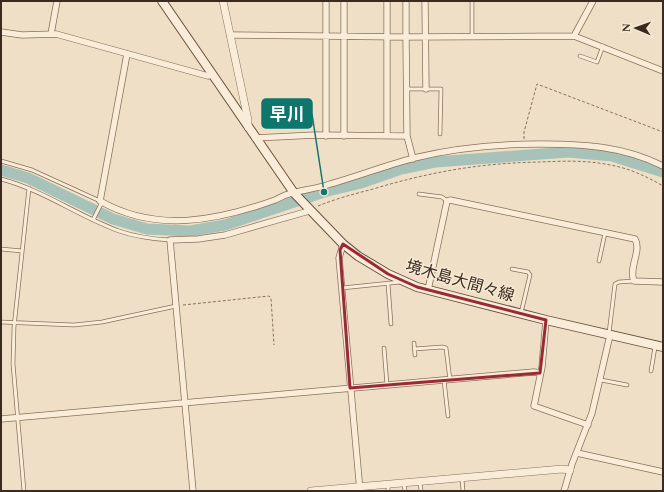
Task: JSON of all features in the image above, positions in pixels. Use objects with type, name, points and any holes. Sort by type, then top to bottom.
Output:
[{"type":"main road","name":"境木島大間々線","points":[[162,1],[248,128],[295,194],[343,244],[374,266],[402,280],[428,290],[546,320],[659,346]]},
{"type":"street","points":[[51,34],[57,1]]},
{"type":"street","points":[[223,1],[248,120],[248,128]]},
{"type":"street","points":[[326,1],[326,136]]},
{"type":"street","points":[[344,1],[344,136]]},
{"type":"street","points":[[387,1],[387,136]]},
{"type":"street","points":[[406,1],[407,136],[413,158]]},
{"type":"street","points":[[426,1],[426,89]]},
{"type":"street","points":[[574,36],[593,1]]},
{"type":"street","points":[[1,32],[22,35],[51,34],[208,76],[213,75]]},
{"type":"street","points":[[230,35],[344,37],[574,36],[603,46],[663,71]]},
{"type":"street","points":[[127,54],[101,202],[122,212],[142,218],[164,220],[216,218],[413,158],[463,149],[525,144],[577,144],[601,146],[632,153],[663,166]]},
{"type":"street","points":[[255,138],[407,136]]},
{"type":"street","points":[[428,290],[447,201],[450,200],[632,238],[636,241],[633,275],[634,281],[663,282]]},
{"type":"street","points":[[193,491],[170,240],[198,239],[225,235],[310,209]]},
{"type":"street","points":[[343,244],[339,258],[360,489]]},
{"type":"street","points":[[546,320],[540,373],[534,406],[588,425]]},
{"type":"street","points":[[564,491],[570,470],[588,425],[601,380],[610,335]]},
{"type":"street","points":[[1,419],[185,404],[534,372],[540,373]]},
{"type":"street","points":[[577,453],[663,472]]},
{"type":"street","points":[[311,491],[388,488],[404,483],[462,477],[562,469],[570,470]]},
{"type":"lane","points":[[472,1],[472,36]]},
{"type":"lane","points":[[580,56],[597,62],[603,46]]},
{"type":"lane","points":[[406,89],[442,89],[440,134]]},
{"type":"lane","points":[[1,161],[32,170],[101,202],[94,219]]},
{"type":"lane","points":[[1,180],[29,188],[94,219],[130,234],[147,238],[170,240]]},
{"type":"lane","points":[[24,491],[16,418],[13,364],[15,323],[29,188]]},
{"type":"lane","points":[[419,194],[442,197],[447,201]]},
{"type":"lane","points":[[599,261],[605,233]]},
{"type":"lane","points":[[1,249],[22,251]]},
{"type":"lane","points":[[512,269],[528,272],[530,275],[521,313]]},
{"type":"lane","points":[[342,288],[397,283],[402,280]]},
{"type":"lane","points":[[610,335],[615,284],[619,282],[634,281]]},
{"type":"lane","points":[[388,284],[391,324]]},
{"type":"lane","points":[[1,322],[74,325],[102,322],[176,306]]},
{"type":"lane","points":[[414,343],[415,355]]},
{"type":"lane","points":[[651,371],[659,346]]},
{"type":"lane","points":[[384,348],[387,386]]},
{"type":"lane","points":[[414,349],[446,348],[448,416]]},
{"type":"lane","points":[[601,380],[627,385]]},
{"type":"lane","points":[[462,477],[463,491]]},
{"type":"lane","points":[[420,482],[420,491]]},
{"type":"lane","points":[[404,483],[405,491]]},
{"type":"path","points":[[525,144],[524,132],[537,84],[663,132]]},
{"type":"path","points":[[310,209],[433,173],[476,165],[509,162],[565,161],[610,165],[633,171],[663,186]]},
{"type":"path","points":[[176,306],[269,296],[271,298],[274,345]]},
{"type":"highlighted area","points":[[343,244],[388,274],[417,287],[546,320],[540,373],[350,388],[340,250]]},
{"type":"waterway","points":[[1,170],[28,178],[113,219],[147,229],[190,231],[225,225],[324,192],[361,183],[401,169],[435,162],[568,152],[612,156],[663,172]]},
{"type":"place","name":"早川","points":[[324,192]]}]
